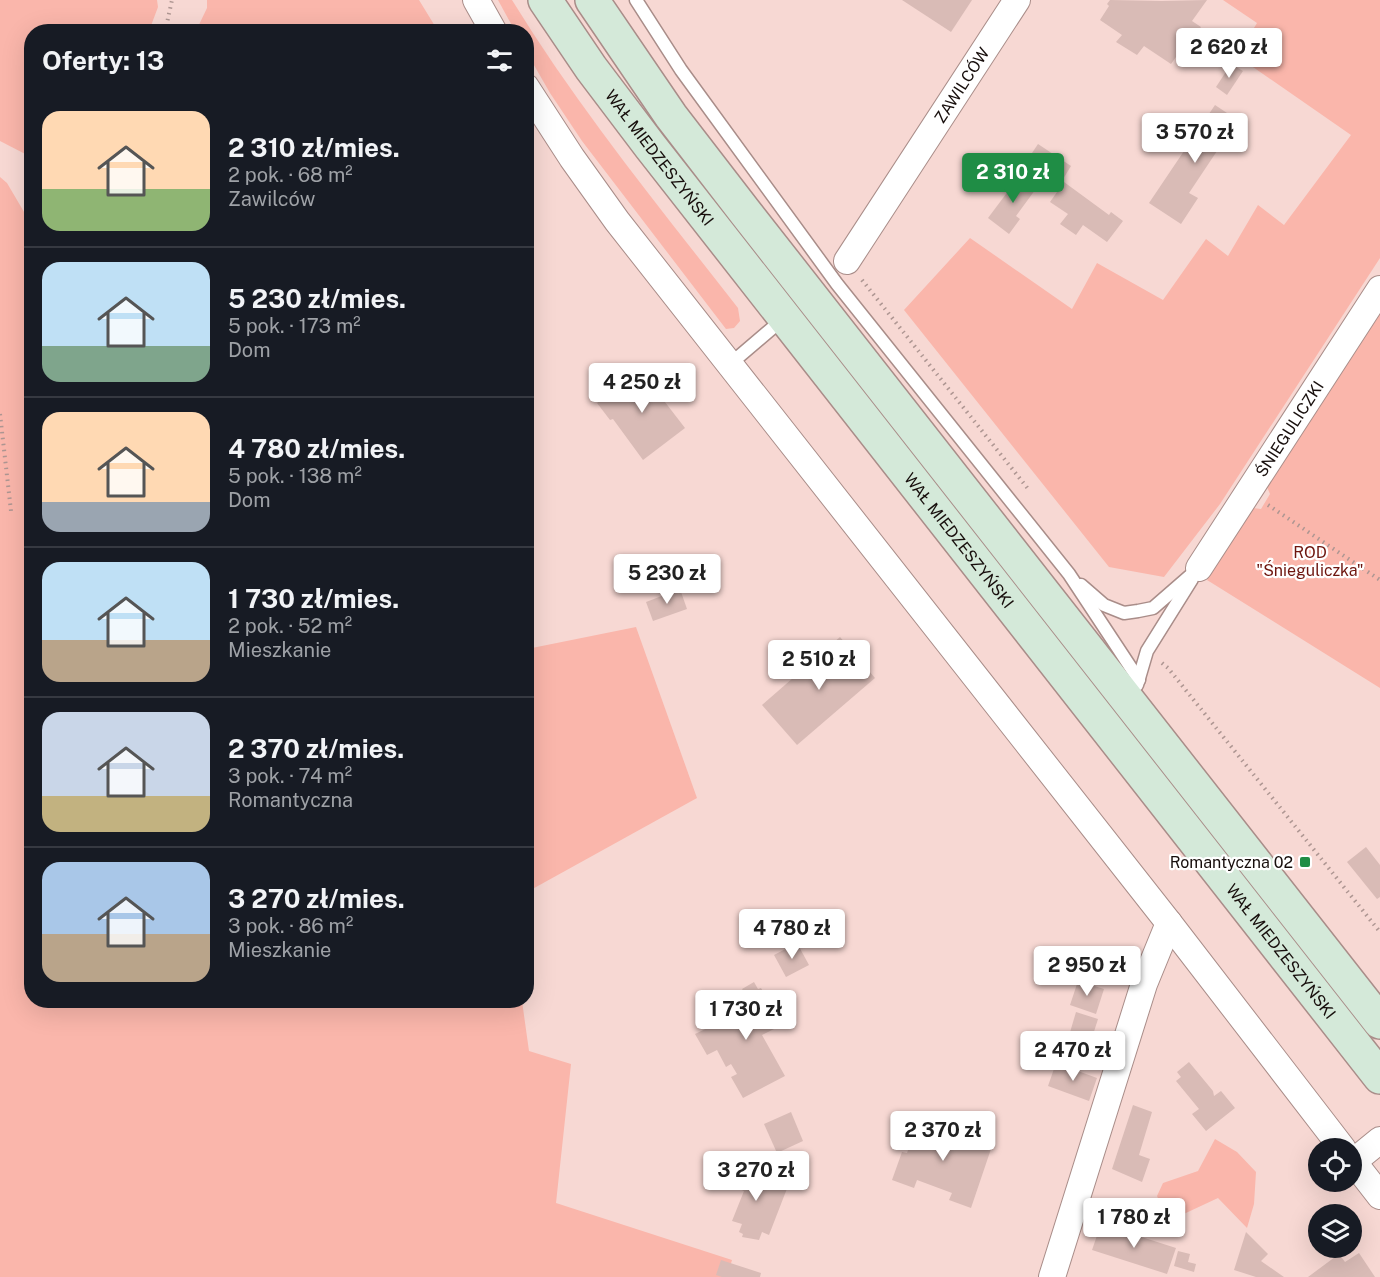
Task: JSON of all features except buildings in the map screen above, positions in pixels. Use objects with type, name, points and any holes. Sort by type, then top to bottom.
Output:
[{"type":"main road","name":"WAŁ MIEDZESZYŃSKI","points":[[545,0],[591,68],[784,319],[1380,1077]]},
{"type":"main road","name":"WAŁ MIEDZESZYŃSKI","points":[[592,0],[678,124],[1135,691],[1380,1022]]},
{"type":"street","points":[[476,0],[490,24]]},
{"type":"street","name":"ZAWILCÓW","points":[[848,261],[1017,0]]},
{"type":"street","points":[[534,99],[617,221],[1169,923],[1334,1138]]},
{"type":"street","name":"ŚNIEGULICZKI","points":[[1199,568],[1380,289]]},
{"type":"street","points":[[1052,1277],[1144,984],[1169,923]]},
{"type":"street","points":[[1362,1150],[1380,1140]]},
{"type":"street","points":[[1362,1173],[1380,1196]]},
{"type":"lane","points":[[636,0],[681,70],[837,284],[1069,574],[1135,691]]},
{"type":"lane","points":[[837,284],[848,261]]},
{"type":"lane","points":[[729,365],[784,319]]},
{"type":"lane","points":[[1135,691],[1147,651],[1199,568]]},
{"type":"lane","points":[[1069,574],[1104,605],[1124,613],[1153,608],[1199,568]]},
{"type":"path","points":[[167,24],[172,0]]},
{"type":"path","points":[[0,412],[11,511]]},
{"type":"path","points":[[1265,503],[1380,580]]},
{"type":"green space","points":[[0,0],[157,0],[158,7],[152,24],[24,24],[24,153],[0,141]]},
{"type":"green space","points":[[207,0],[419,0],[434,24],[199,24],[207,8]]},
{"type":"green space","points":[[498,0],[512,0],[528,24],[511,24]]},
{"type":"green space","points":[[1223,0],[1380,0],[1380,258],[1220,504],[1164,577],[1109,567],[904,310],[970,238],[1072,309],[1097,263],[1163,300],[1206,239],[1228,256],[1258,205],[1284,225],[1351,135],[1237,56],[1257,23]]},
{"type":"green space","points":[[534,34],[592,119],[738,308],[740,321],[734,328],[726,329],[582,141],[534,65]]},
{"type":"green space","points":[[0,177],[7,183],[24,212],[24,1008],[523,1008],[529,1051],[571,1064],[556,1203],[732,1260],[727,1277],[0,1277]]},
{"type":"green space","name":"ROD \"Śnieguliczka\"","points":[[1380,314],[1380,688],[1207,580],[1253,508],[1261,509],[1270,494],[1267,487]]},
{"type":"green space","points":[[636,627],[697,798],[534,888],[534,648]]},
{"type":"green space","points":[[1215,1139],[1237,1152],[1256,1172],[1254,1204],[1247,1228],[1218,1198],[1173,1219],[1163,1209],[1157,1196],[1163,1183],[1198,1171]]},
{"type":"place","name":"Romantyczna 02","points":[[1305,862]]}]
